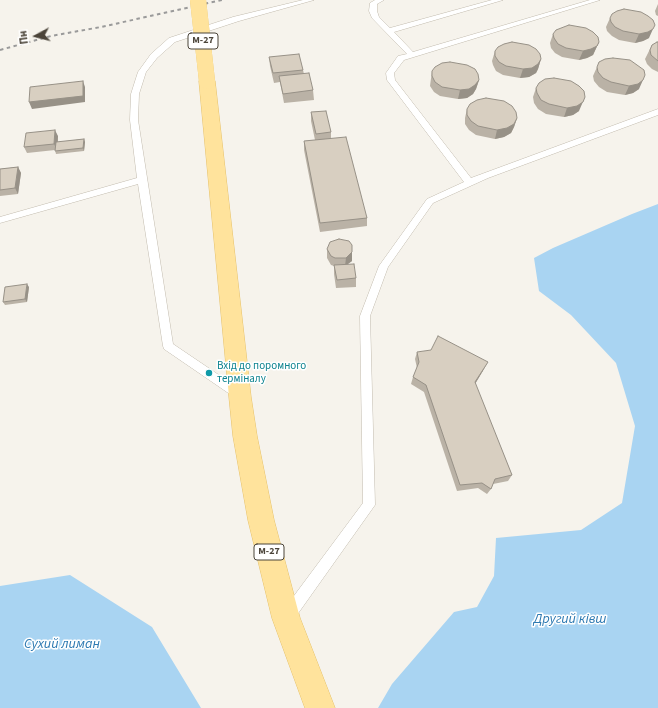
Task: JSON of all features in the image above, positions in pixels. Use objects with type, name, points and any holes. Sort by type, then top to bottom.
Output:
[{"type":"main road","name":"М-27","points":[[198,0],[240,396],[261,520],[286,618],[319,705]]},
{"type":"lane","points":[[240,396],[168,346],[142,180],[134,120],[134,94],[142,72],[154,56],[172,40],[236,19],[311,0]]},
{"type":"lane","points":[[381,0],[374,4],[373,11],[378,20],[412,55]]},
{"type":"lane","points":[[389,31],[500,0]]},
{"type":"lane","points":[[470,183],[391,80],[390,73],[401,58],[597,0]]},
{"type":"lane","points":[[286,618],[369,505],[365,316],[384,266],[430,200],[485,176],[658,112]]},
{"type":"lane","points":[[0,220],[142,180]]},
{"type":"water","name":"Другий ківш","points":[[658,204],[658,708],[378,708],[392,684],[454,612],[477,607],[494,576],[496,538],[581,530],[622,503],[635,426],[616,363],[571,315],[539,291],[534,258],[553,248]]},
{"type":"water","name":"Сухий лиман","points":[[70,575],[152,627],[201,708],[0,708],[0,586]]},
{"type":"building","points":[[624,9],[641,12],[648,16],[653,20],[655,25],[653,29],[639,34],[623,31],[615,27],[610,18],[612,14]]},
{"type":"building","points":[[569,25],[586,28],[593,32],[598,37],[599,42],[597,46],[583,51],[566,48],[558,44],[553,34],[556,30]]},
{"type":"building","points":[[512,42],[529,45],[536,49],[540,54],[541,59],[538,64],[532,68],[523,69],[506,66],[499,62],[495,56],[495,51],[498,47]]},
{"type":"building","points":[[657,42],[658,61],[651,55],[650,50],[652,45]]},
{"type":"building","points":[[299,54],[303,70],[273,73],[269,57]]},
{"type":"building","points":[[613,58],[630,60],[644,70],[645,75],[643,80],[638,84],[629,86],[611,82],[603,78],[598,72],[597,67],[599,62],[605,59]]},
{"type":"building","points":[[450,62],[467,65],[475,69],[479,80],[469,89],[460,90],[442,87],[435,82],[432,76],[432,71],[435,67],[442,63]]},
{"type":"building","points":[[309,73],[313,90],[283,94],[279,76]]},
{"type":"building","points":[[554,78],[571,81],[579,86],[584,91],[585,97],[583,102],[577,106],[567,108],[549,104],[541,100],[536,88],[539,83],[545,79]]},
{"type":"building","points":[[83,81],[83,96],[29,102],[30,87]]},
{"type":"building","points":[[486,98],[504,101],[512,106],[516,112],[517,118],[514,124],[507,128],[497,130],[478,126],[471,121],[467,115],[467,109],[470,104],[477,100]]},
{"type":"building","points":[[326,111],[331,132],[316,134],[311,112]]},
{"type":"building","points":[[55,130],[54,144],[24,147],[26,133]]},
{"type":"building","points":[[346,137],[367,218],[320,223],[304,141]]},
{"type":"building","points":[[84,139],[83,148],[55,151],[56,142]]},
{"type":"building","points":[[18,167],[15,188],[0,190],[0,169]]},
{"type":"building","points":[[339,239],[349,241],[352,245],[352,252],[346,258],[335,258],[331,256],[327,249],[330,242]]},
{"type":"building","points":[[354,264],[356,278],[337,280],[334,265]]},
{"type":"building","points":[[27,284],[25,299],[3,302],[5,287]]},
{"type":"building","points":[[438,336],[488,362],[475,382],[512,475],[495,479],[491,489],[482,483],[460,485],[426,385],[413,377],[419,362],[417,352],[431,350]]},
{"type":"railway","points":[[0,50],[51,36],[101,27],[222,0]]},
{"type":"place","name":"Вхід до поромного терміналу","points":[[209,373]]}]
